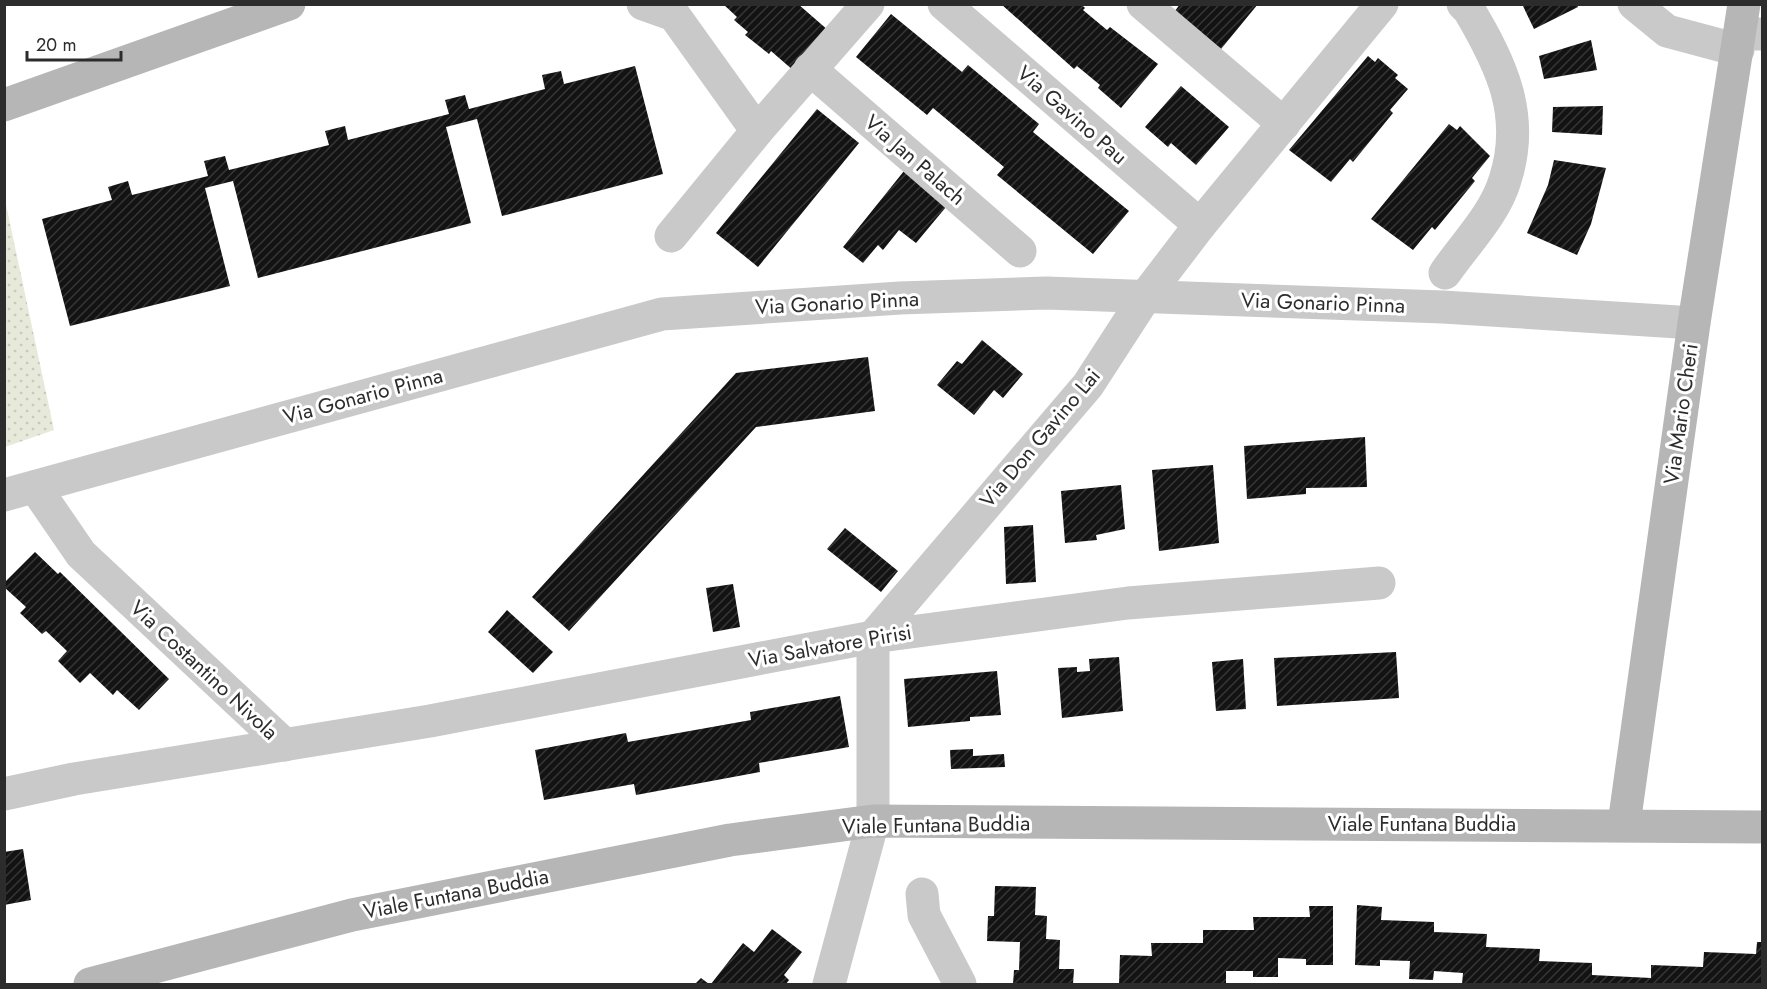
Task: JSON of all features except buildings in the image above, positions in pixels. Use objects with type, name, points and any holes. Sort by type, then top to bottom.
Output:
[{"type":"main road","points":[[4,105],[289,4]]},
{"type":"main road","name":"Via Mario Cheri","points":[[1624,824],[1694,323],[1746,31]]},
{"type":"main road","name":"Viale Funtana Buddia","points":[[90,984],[363,912],[730,840],[873,821],[1624,824],[1762,827]]},
{"type":"street","points":[[643,4],[674,15],[757,131]]},
{"type":"street","points":[[671,236],[757,131],[868,4]]},
{"type":"street","name":"Via Gavino Pau","points":[[944,4],[1200,225]]},
{"type":"street","points":[[1143,4],[1284,124]]},
{"type":"street","name":"Via Don Gavino Lai","points":[[873,637],[1088,385],[1145,297],[1200,225],[1382,4]]},
{"type":"street","points":[[1445,273],[1487,214],[1505,181],[1512,143],[1511,98],[1493,52],[1469,9],[1463,4]]},
{"type":"street","points":[[1634,4],[1667,31],[1746,31]]},
{"type":"street","name":"Via Jan Palach","points":[[810,69],[1020,250]]},
{"type":"street","name":"Via Gonario Pinna","points":[[20,491],[662,314],[900,298],[1034,293],[1443,307],[1694,323]]},
{"type":"street","name":"Via Costantino Nivola","points":[[20,491],[81,554],[285,745]]},
{"type":"street","name":"Via Salvatore Pirisi","points":[[285,745],[430,722],[873,637],[1128,603],[1379,583]]},
{"type":"street","points":[[829,984],[873,821],[873,637]]},
{"type":"street","name":"Via Costantino Nivola","points":[[4,794],[74,779],[285,745]]},
{"type":"street","points":[[922,894],[924,915],[960,984]]},
{"type":"green space","points":[[4,195],[54,430],[5,447],[4,447]]}]
